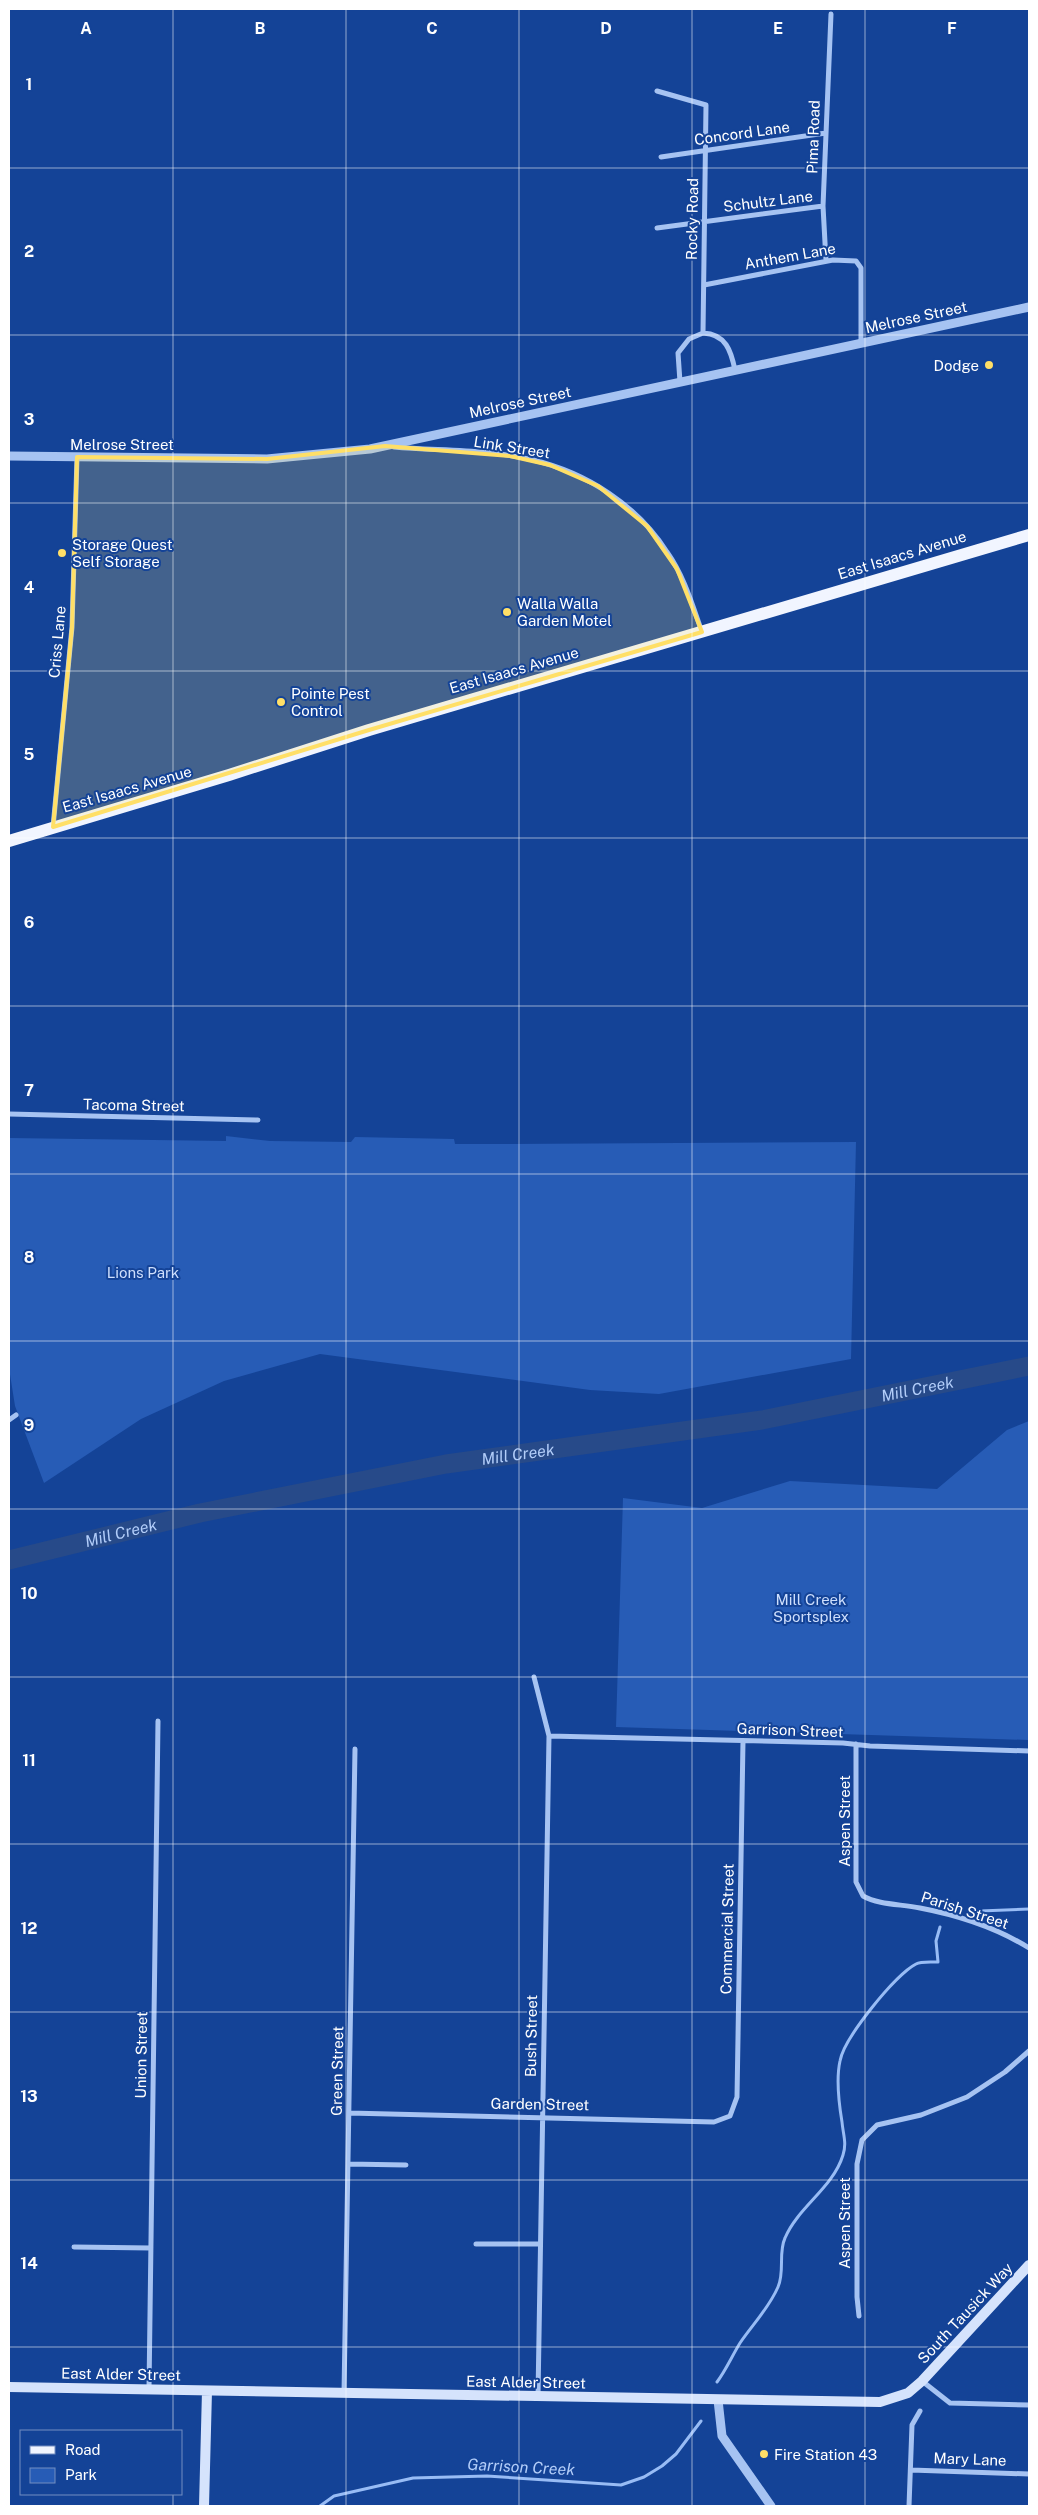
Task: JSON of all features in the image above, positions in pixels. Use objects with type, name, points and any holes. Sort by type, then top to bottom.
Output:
[{"type":"main road","name":"East Isaacs Avenue","points":[[9,841],[229,775],[369,730],[1029,535]]},
{"type":"main road","name":"South Tausick Way","points":[[922,2381],[1029,2266]]},
{"type":"main road","name":"East Alder Street","points":[[9,2387],[880,2402],[908,2393],[922,2381]]},
{"type":"main road","points":[[204,2506],[207,2391]]},
{"type":"street","name":"Pima Road","points":[[826,261],[823,206],[831,14]]},
{"type":"street","name":"Rocky Road","points":[[657,91],[706,105],[703,333]]},
{"type":"street","name":"Concord Lane","points":[[661,157],[826,134]]},
{"type":"street","name":"Schultz Lane","points":[[656,228],[823,206]]},
{"type":"street","name":"Anthem Lane","points":[[704,285],[826,261],[852,260],[860,265],[861,343]]},
{"type":"street","name":"Melrose Street","points":[[9,456],[267,458],[329,454],[385,446],[1029,307]]},
{"type":"street","points":[[680,382],[678,353],[689,339],[703,333],[717,336],[726,344],[735,370]]},
{"type":"street","name":"Link Street","points":[[385,446],[532,459],[566,470],[598,486],[632,511],[668,552],[684,584],[702,632]]},
{"type":"street","name":"Criss Lane","points":[[53,828],[72,627],[77,457]]},
{"type":"street","name":"Tacoma Street","points":[[9,1114],[258,1120]]},
{"type":"street","points":[[9,1420],[16,1415]]},
{"type":"street","name":"Bush Street","points":[[534,1677],[549,1736],[538,2397]]},
{"type":"street","name":"Union Street","points":[[148,2390],[158,1721]]},
{"type":"street","name":"Garrison Street","points":[[549,1736],[856,1744],[1029,1751]]},
{"type":"street","name":"Commercial Street","points":[[730,2116],[736,2097],[743,1741]]},
{"type":"street","name":"Aspen Street","points":[[856,1744],[856,1882],[862,1896]]},
{"type":"street","name":"Green Street","points":[[344,2393],[355,1749]]},
{"type":"street","name":"Parish Street","points":[[862,1896],[878,1902],[907,1905],[952,1916],[997,1931],[1029,1948]]},
{"type":"street","name":"Aspen Street","points":[[859,2316],[857,2297],[857,2164],[862,2140],[868,2132],[877,2126],[921,2115],[968,2097],[1005,2072],[1029,2051]]},
{"type":"street","name":"Garden Street","points":[[349,2113],[542,2116],[714,2122],[730,2116]]},
{"type":"street","points":[[348,2164],[406,2165]]},
{"type":"street","points":[[476,2244],[540,2244]]},
{"type":"street","points":[[74,2247],[151,2248]]},
{"type":"street","points":[[922,2381],[950,2403],[1029,2405]]},
{"type":"street","points":[[718,2400],[719,2423],[722,2436],[771,2506]]},
{"type":"street","points":[[909,2506],[912,2425],[920,2411]]},
{"type":"street","name":"Mary Lane","points":[[911,2470],[1029,2474]]},
{"type":"highlighted area","points":[[385,446],[510,456],[550,465],[598,486],[647,526],[677,569],[702,632],[369,730],[53,827],[72,627],[77,457],[267,459]]},
{"type":"green space","name":"Lions Park","points":[[226,1136],[270,1141],[351,1142],[355,1137],[454,1139],[455,1144],[856,1142],[851,1359],[659,1394],[590,1390],[320,1354],[224,1381],[141,1419],[44,1483],[15,1406],[9,1368],[9,1138],[226,1141]]},
{"type":"green space","name":"Mill Creek Sportsplex","points":[[1029,1421],[1029,1740],[616,1727],[623,1498],[702,1508],[790,1481],[937,1489],[1007,1430]]},
{"type":"waterway","name":"Mill Creek","points":[[9,1560],[200,1513],[446,1464],[762,1420],[1029,1366]]},
{"type":"waterway","name":"Garrison Creek","points":[[980,1911],[1029,1909]]},
{"type":"waterway","name":"Garrison Creek","points":[[717,2382],[740,2343],[765,2309],[778,2287],[781,2275],[783,2244],[791,2227],[832,2178],[843,2155],[845,2142],[838,2083],[840,2061],[844,2051],[860,2023],[884,1993],[907,1970],[918,1963],[938,1962],[936,1941],[940,1927]]},
{"type":"waterway","name":"Garrison Creek","points":[[320,2506],[334,2496],[413,2478],[487,2476],[621,2485],[644,2477],[662,2466],[676,2454],[701,2421]]},
{"type":"place","name":"Dodge","points":[[989,365]]},
{"type":"place","name":"Storage Quest Self Storage","points":[[62,553]]},
{"type":"place","name":"Walla Walla Garden Motel","points":[[507,612]]},
{"type":"place","name":"Pointe Pest Control","points":[[281,702]]},
{"type":"place","name":"Fire Station 43","points":[[764,2454]]}]
